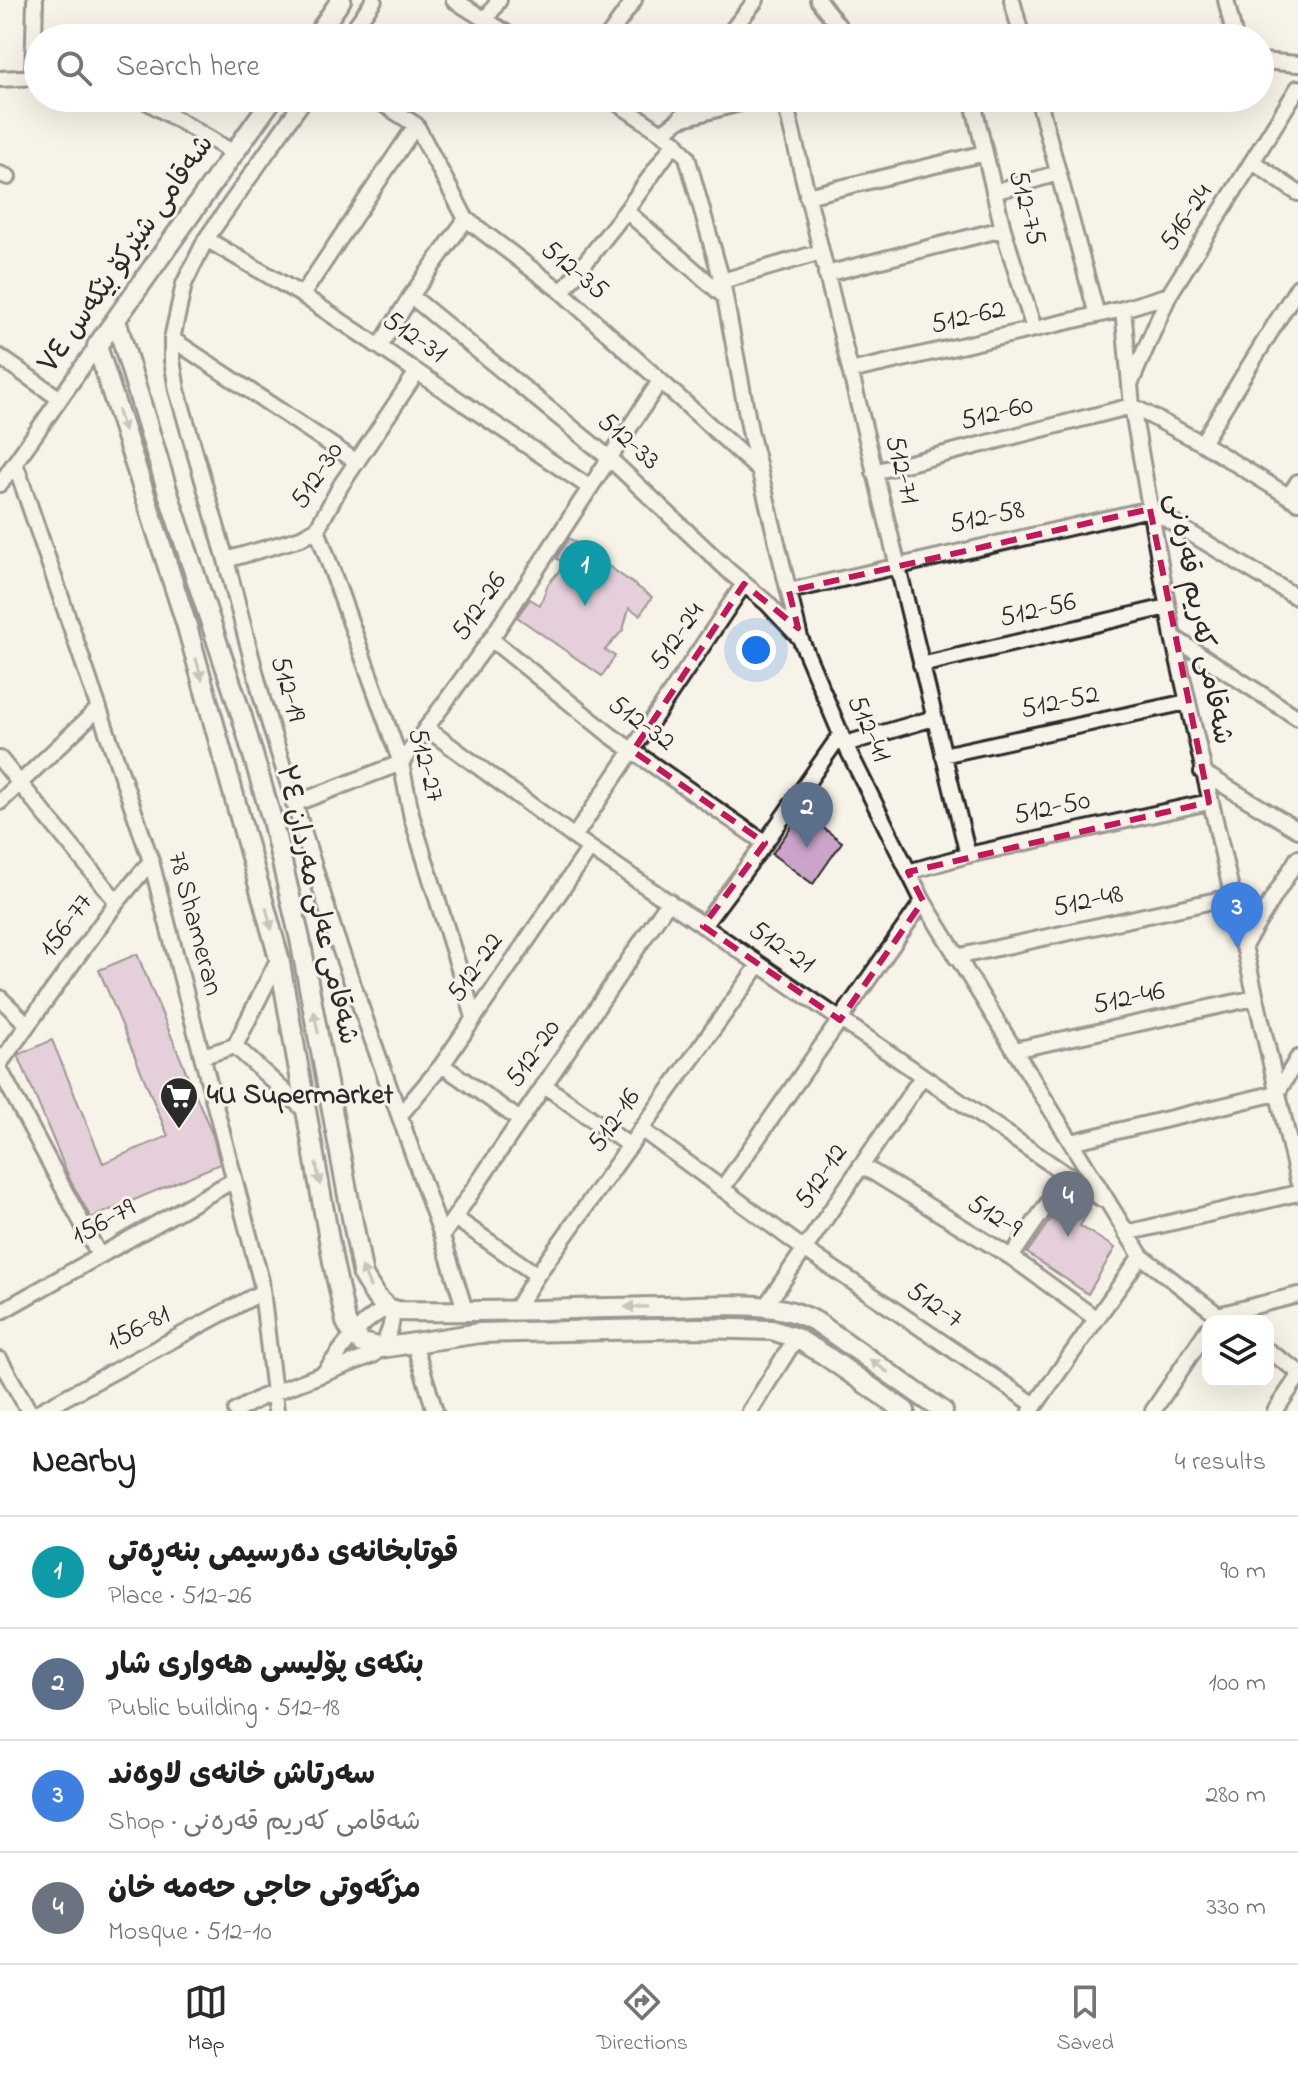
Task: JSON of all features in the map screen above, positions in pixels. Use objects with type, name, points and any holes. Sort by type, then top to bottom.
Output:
[{"type":"main road","points":[[325,24],[341,0]]},
{"type":"main road","name":"شەقامی شێرکۆ بێکەس ٧٤","points":[[97,346],[263,112]]},
{"type":"main road","name":"شەقامی عەلی مەردان ٣٤","points":[[116,320],[159,466],[242,717],[272,820],[300,939],[360,1263],[368,1286],[390,1309]]},
{"type":"main road","name":"شەقامی عەلی مەردان ٣٤","points":[[97,346],[186,623],[279,958],[333,1262],[346,1322],[353,1335]]},
{"type":"main road","points":[[390,1309],[781,1309],[808,1317],[943,1411]]},
{"type":"main road","points":[[472,1310],[480,1333]]},
{"type":"main road","points":[[353,1335],[362,1343],[381,1348],[480,1333],[739,1327],[772,1330],[796,1338],[905,1411]]},
{"type":"street","points":[[35,0],[35,24]]},
{"type":"street","points":[[357,24],[374,0]]},
{"type":"street","points":[[454,0],[490,24]]},
{"type":"street","points":[[485,21],[499,0]]},
{"type":"street","points":[[617,24],[634,0]]},
{"type":"street","points":[[737,24],[756,0]]},
{"type":"street","points":[[818,0],[837,24]]},
{"type":"street","points":[[1012,0],[1018,24]]},
{"type":"street","points":[[1226,0],[1232,24]]},
{"type":"street","points":[[1274,62],[1298,64]]},
{"type":"street","points":[[0,79],[24,78]]},
{"type":"street","name":"516-24","points":[[1131,382],[1169,295],[1298,88]]},
{"type":"street","points":[[165,112],[234,153]]},
{"type":"street","name":"512-19","points":[[295,112],[206,239],[184,284],[172,339],[172,360],[177,390],[263,702],[335,934],[442,1236],[472,1310]]},
{"type":"street","name":"512-35","points":[[396,112],[416,125],[466,219],[562,292],[761,473]]},
{"type":"street","points":[[631,112],[669,137]]},
{"type":"street","points":[[562,292],[626,211],[684,112]]},
{"type":"street","points":[[680,119],[706,112]]},
{"type":"street","name":"512-71","points":[[787,112],[968,855]]},
{"type":"street","name":"512-75","points":[[975,112],[1003,229],[1034,329]]},
{"type":"street","points":[[1042,112],[1097,315],[1169,295]]},
{"type":"street","points":[[302,295],[416,125]]},
{"type":"street","name":"512-41","points":[[669,137],[687,157],[723,288],[750,431],[800,638],[843,739],[923,901],[1126,1233],[1141,1256],[1214,1315]]},
{"type":"street","points":[[807,196],[985,153]]},
{"type":"street","points":[[1253,162],[1298,193]]},
{"type":"street","points":[[994,192],[1058,173]]},
{"type":"street","points":[[626,211],[723,288],[821,252]]},
{"type":"street","points":[[380,346],[466,219]]},
{"type":"street","points":[[826,274],[1003,229]]},
{"type":"street","name":"512-31","points":[[206,239],[302,295],[589,487]]},
{"type":"street","points":[[1202,443],[1298,287]]},
{"type":"street","name":"512-33","points":[[411,296],[609,458],[767,603],[800,638]]},
{"type":"street","name":"شەقامی کەریم قەرەنی","points":[[1123,309],[1132,406],[1173,637],[1298,1181]]},
{"type":"street","name":"512-62","points":[[850,371],[1097,315]]},
{"type":"street","points":[[172,339],[357,462]]},
{"type":"street","name":"شەقامی شێرکۆ بێکەس ٧٤","points":[[0,482],[97,346]]},
{"type":"street","points":[[0,357],[60,399]]},
{"type":"street","name":"512-30","points":[[226,560],[301,538],[317,529],[417,372]]},
{"type":"street","name":"512-26","points":[[401,763],[491,639],[660,381]]},
{"type":"street","points":[[1132,406],[1202,443],[1294,499],[1298,482]]},
{"type":"street","name":"512-60","points":[[874,472],[1132,406]]},
{"type":"street","name":"78 Shameran","points":[[15,463],[151,861],[262,1292],[276,1411]]},
{"type":"street","points":[[1150,509],[1298,598]]},
{"type":"street","name":"512-58","points":[[789,591],[897,564],[1150,509]]},
{"type":"street","name":"512-27","points":[[317,529],[401,763],[412,818],[474,1017]]},
{"type":"street","name":"512-24","points":[[574,837],[744,584]]},
{"type":"street","name":"512-56","points":[[921,665],[1167,607]]},
{"type":"street","points":[[1173,637],[1298,718]]},
{"type":"street","name":"512-32","points":[[491,639],[633,751],[765,843]]},
{"type":"street","name":"512-52","points":[[943,755],[1187,702]]},
{"type":"street","points":[[0,802],[99,708]]},
{"type":"street","points":[[703,926],[843,739],[934,718]]},
{"type":"street","name":"512-21","points":[[426,728],[574,837],[839,1022],[1109,1204]]},
{"type":"street","points":[[0,759],[117,902]]},
{"type":"street","points":[[294,804],[401,763]]},
{"type":"street","points":[[1202,772],[1298,830]]},
{"type":"street","name":"512-50","points":[[908,872],[968,855],[1209,802]]},
{"type":"street","name":"512-22","points":[[400,1115],[442,1065],[590,848]]},
{"type":"street","points":[[1243,947],[1298,858]]},
{"type":"street","name":"156-77","points":[[0,1063],[117,902],[151,861]]},
{"type":"street","name":"512-48","points":[[956,957],[1231,897]]},
{"type":"street","name":"512-20","points":[[442,1236],[669,901]]},
{"type":"street","points":[[722,1189],[923,901]]},
{"type":"street","points":[[203,1056],[235,1046],[279,958]]},
{"type":"street","name":"512-16","points":[[515,1310],[759,965]]},
{"type":"street","points":[[0,998],[27,1024]]},
{"type":"street","name":"512-46","points":[[1014,1050],[1255,998]]},
{"type":"street","points":[[235,1046],[308,1113]]},
{"type":"street","points":[[1071,1142],[1277,1093],[1298,1058]]},
{"type":"street","points":[[442,1065],[520,1120]]},
{"type":"street","points":[[0,1070],[99,1255]]},
{"type":"street","name":"512-12","points":[[765,1307],[922,1077]]},
{"type":"street","points":[[544,1085],[630,1146]]},
{"type":"street","name":"512-7","points":[[641,1129],[804,1249],[1033,1408]]},
{"type":"street","name":"512-9","points":[[861,1165],[1011,1257],[1095,1318]]},
{"type":"street","points":[[1011,1257],[1068,1174]]},
{"type":"street","name":"156-79","points":[[0,1312],[234,1180]]},
{"type":"street","points":[[1126,1233],[1298,1193]]},
{"type":"street","points":[[455,1218],[537,1275]]},
{"type":"street","points":[[1033,1408],[1141,1256]]},
{"type":"street","name":"156-81","points":[[40,1411],[262,1292]]},
{"type":"street","points":[[1232,1315],[1298,1295]]},
{"type":"street","points":[[236,1411],[275,1392],[373,1355],[381,1348],[391,1323],[390,1309],[376,1314],[353,1335],[324,1373]]},
{"type":"street","points":[[750,1411],[796,1338]]},
{"type":"street","points":[[1153,1411],[1202,1338]]},
{"type":"street","points":[[414,1343],[435,1411]]},
{"type":"street","points":[[1274,1355],[1298,1371]]},
{"type":"street","points":[[0,1360],[29,1411]]},
{"type":"street","points":[[1275,1411],[1298,1377]]},
{"type":"street","points":[[0,1395],[13,1384]]},
{"type":"highlighted area","points":[[1150,509],[1209,802],[908,872],[923,901],[840,1020],[703,926],[765,843],[633,751],[744,584],[798,628],[789,591]]},
{"type":"building","points":[[569,538],[652,597],[640,615],[629,608],[623,630],[605,650],[615,656],[602,676],[517,617],[530,599],[540,605],[548,584],[565,564],[556,558]]},
{"type":"building","points":[[802,812],[842,842],[813,884],[772,854]]},
{"type":"building","points":[[137,954],[213,1136],[220,1164],[91,1218],[70,1180],[18,1055],[52,1040],[103,1163],[168,1136],[99,970]]},
{"type":"building","points":[[1071,1190],[1090,1209],[1080,1226],[1115,1248],[1088,1294],[1027,1253]]},
{"type":"place","name":"قوتابخانەی دەرسیمی بنەڕەتی","points":[[585,606]]},
{"type":"place","name":"بنکەی پۆلیسی هەواری شار","points":[[807,848]]},
{"type":"place","name":"سەرتاش خانەی لاوەند","points":[[1237,948]]},
{"type":"place","name":"4U Supermarket","points":[[179,1130]]},
{"type":"place","name":"مزگەوتی حاجی حەمە خان","points":[[1068,1237]]}]
